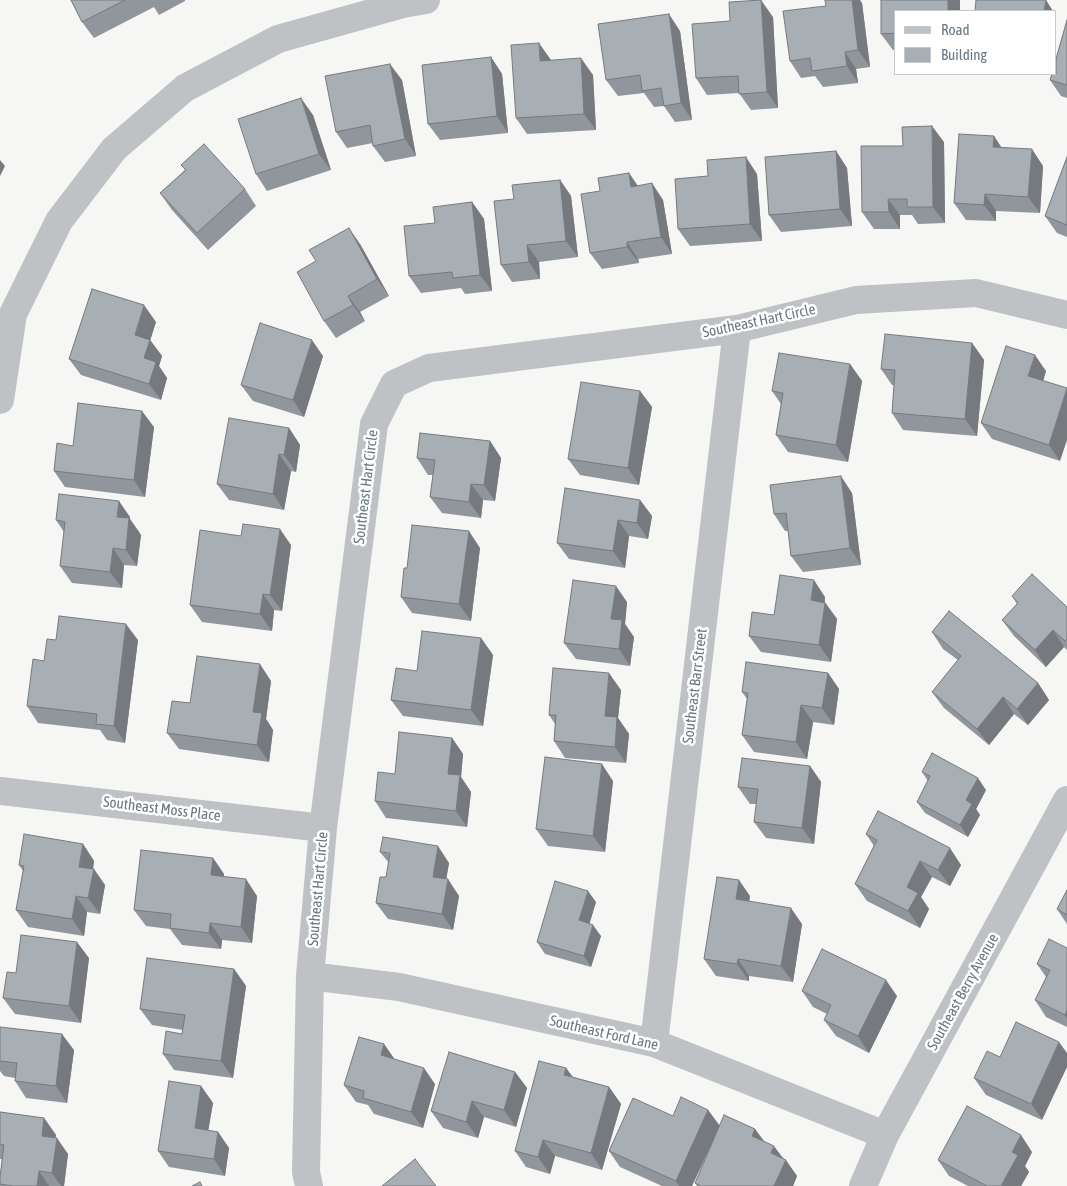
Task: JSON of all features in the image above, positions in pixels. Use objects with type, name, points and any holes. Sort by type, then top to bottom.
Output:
[{"type":"street","points":[[0,400],[13,314],[59,221],[114,149],[185,88],[278,39],[403,4],[426,0]]},
{"type":"street","name":"Southeast Hart Circle","points":[[310,1186],[306,1172],[310,976],[324,828],[374,424],[394,384],[429,368],[736,329],[856,300],[976,293],[1067,315]]},
{"type":"street","name":"Southeast Barr Street","points":[[654,1043],[736,329]]},
{"type":"street","name":"Southeast Moss Place","points":[[0,791],[324,828]]},
{"type":"street","name":"Southeast Berry Avenue","points":[[864,1186],[885,1135],[1067,800]]},
{"type":"street","name":"Southeast Ford Lane","points":[[310,976],[399,987],[654,1043],[885,1135]]},
{"type":"building","points":[[71,0],[125,0],[82,22]]},
{"type":"building","points":[[761,0],[767,92],[739,94],[738,76],[696,78],[692,24],[730,21],[729,2]]},
{"type":"building","points":[[825,0],[852,0],[858,50],[845,52],[847,66],[812,71],[810,58],[790,61],[783,11],[826,6]]},
{"type":"building","points":[[881,0],[948,0],[948,10],[894,10],[894,33],[881,34]]},
{"type":"building","points":[[976,0],[1046,0],[1044,10],[975,10]]},
{"type":"building","points":[[669,14],[681,103],[664,106],[661,88],[642,91],[640,75],[606,80],[598,24]]},
{"type":"building","points":[[1067,20],[1067,85],[1050,80],[1052,75],[1057,75],[1057,55]]},
{"type":"building","points":[[539,43],[540,61],[581,58],[584,114],[516,118],[511,45]]},
{"type":"building","points":[[491,57],[497,116],[428,124],[422,65]]},
{"type":"building","points":[[390,64],[405,139],[373,146],[370,125],[336,132],[325,76]]},
{"type":"building","points":[[301,98],[319,154],[256,174],[238,119]]},
{"type":"building","points":[[932,126],[933,207],[907,207],[907,199],[888,199],[889,212],[862,212],[861,146],[903,146],[902,127]]},
{"type":"building","points":[[959,134],[994,136],[993,147],[1032,149],[1028,197],[985,194],[984,205],[954,203]]},
{"type":"building","points":[[204,144],[245,189],[197,233],[160,193],[186,170],[181,165]]},
{"type":"building","points":[[836,151],[840,209],[769,215],[765,157]]},
{"type":"building","points":[[746,157],[750,224],[678,229],[675,179],[708,176],[707,160]]},
{"type":"building","points":[[1067,157],[1067,225],[1045,216]]},
{"type":"building","points":[[629,173],[631,187],[652,183],[661,237],[627,242],[627,247],[590,253],[581,194],[600,191],[598,178]]},
{"type":"building","points":[[560,180],[566,241],[527,245],[529,262],[501,265],[494,201],[514,199],[512,185]]},
{"type":"building","points":[[472,202],[480,275],[453,278],[452,272],[409,276],[404,226],[435,223],[433,207]]},
{"type":"building","points":[[349,228],[377,279],[348,296],[353,305],[324,321],[297,272],[316,261],[309,250]]},
{"type":"building","points":[[92,289],[144,305],[135,335],[150,340],[144,358],[156,362],[149,384],[69,359]]},
{"type":"building","points":[[260,323],[312,340],[293,400],[241,385]]},
{"type":"building","points":[[885,334],[972,343],[965,419],[892,413],[895,370],[881,369]]},
{"type":"building","points":[[1006,346],[1035,355],[1028,376],[1067,388],[1049,445],[981,423]]},
{"type":"building","points":[[779,353],[850,364],[836,445],[776,435],[783,393],[772,391]]},
{"type":"building","points":[[581,382],[640,391],[628,468],[568,459]]},
{"type":"building","points":[[78,403],[142,411],[134,480],[54,471],[57,443],[73,446]]},
{"type":"building","points":[[229,418],[289,428],[284,455],[279,454],[273,494],[217,484]]},
{"type":"building","points":[[420,433],[490,441],[484,485],[471,484],[469,502],[430,497],[435,460],[417,458]]},
{"type":"building","points":[[841,476],[850,548],[791,556],[786,513],[774,514],[770,485]]},
{"type":"building","points":[[565,488],[640,500],[637,523],[618,520],[613,551],[557,543]]},
{"type":"building","points":[[59,494],[119,501],[117,517],[129,518],[126,550],[113,548],[110,572],[60,566],[65,522],[56,520]]},
{"type":"building","points":[[243,524],[280,529],[270,595],[263,594],[260,614],[190,605],[200,530],[241,536]]},
{"type":"building","points":[[412,525],[469,531],[459,604],[401,597],[404,568],[407,568]]},
{"type":"building","points":[[1032,574],[1067,607],[1067,639],[1065,641],[1053,630],[1035,650],[1002,620],[1018,603],[1012,596]]},
{"type":"building","points":[[780,575],[814,580],[811,600],[825,603],[819,645],[749,636],[752,612],[774,615]]},
{"type":"building","points":[[573,580],[616,586],[611,619],[622,620],[619,649],[564,643]]},
{"type":"building","points":[[949,611],[1038,683],[1017,709],[1003,697],[977,729],[932,692],[961,656],[932,632]]},
{"type":"building","points":[[59,616],[126,624],[114,726],[96,724],[97,714],[27,706],[33,659],[44,661],[47,639],[56,640]]},
{"type":"building","points":[[422,631],[481,638],[471,710],[391,700],[396,668],[417,671]]},
{"type":"building","points":[[197,656],[260,664],[253,712],[262,713],[257,745],[167,733],[172,701],[190,703]]},
{"type":"building","points":[[746,662],[828,673],[822,708],[801,705],[796,742],[742,735],[748,693],[742,692]]},
{"type":"building","points":[[553,668],[609,673],[605,716],[617,717],[615,747],[554,741],[556,715],[549,715]]},
{"type":"building","points":[[399,732],[452,738],[448,774],[460,775],[456,811],[375,801],[378,772],[395,774]]},
{"type":"building","points":[[932,753],[978,778],[966,800],[972,804],[960,825],[917,802],[930,776],[922,772]]},
{"type":"building","points":[[545,757],[602,764],[593,836],[536,829]]},
{"type":"building","points":[[742,758],[810,766],[802,828],[754,822],[758,789],[738,787]]},
{"type":"building","points":[[878,811],[950,848],[938,870],[920,861],[907,887],[918,893],[908,911],[855,884],[877,840],[866,834]]},
{"type":"building","points":[[24,834],[83,844],[79,867],[94,869],[88,898],[76,896],[72,919],[16,910],[24,866],[19,865]]},
{"type":"building","points":[[383,837],[438,846],[433,877],[448,879],[442,914],[376,903],[380,877],[386,877],[390,853],[380,852]]},
{"type":"building","points":[[141,850],[213,858],[211,875],[246,879],[241,927],[210,923],[209,933],[170,928],[171,914],[134,910]]},
{"type":"building","points":[[717,877],[739,880],[736,899],[791,908],[781,966],[738,959],[737,964],[704,959]]},
{"type":"building","points":[[555,881],[588,891],[579,920],[593,925],[584,956],[537,942]]},
{"type":"building","points":[[1067,890],[1067,915],[1057,909]]},
{"type":"building","points":[[21,935],[77,942],[69,1006],[3,998],[7,972],[16,973]]},
{"type":"building","points":[[1049,939],[1067,948],[1067,1010],[1065,1015],[1035,1000],[1050,970],[1037,964]]},
{"type":"building","points":[[822,949],[886,980],[858,1036],[824,1020],[831,1005],[802,991]]},
{"type":"building","points":[[147,958],[234,969],[221,1061],[163,1054],[166,1031],[182,1034],[185,1015],[140,1009]]},
{"type":"building","points":[[1016,1022],[1059,1042],[1031,1104],[974,1078],[987,1051],[1000,1057]]},
{"type":"building","points":[[0,1027],[62,1034],[56,1086],[15,1081],[17,1063],[0,1061]]},
{"type":"building","points":[[359,1037],[384,1044],[381,1055],[424,1068],[411,1112],[363,1098],[364,1091],[344,1085]]},
{"type":"building","points":[[449,1052],[515,1072],[504,1110],[472,1101],[466,1122],[431,1111]]},
{"type":"building","points":[[539,1061],[566,1068],[564,1075],[609,1087],[591,1153],[543,1140],[538,1157],[515,1151]]},
{"type":"building","points":[[169,1081],[201,1086],[195,1128],[218,1132],[214,1159],[158,1151]]},
{"type":"building","points":[[681,1097],[708,1110],[676,1181],[609,1151],[633,1098],[673,1116]]},
{"type":"building","points":[[967,1106],[1021,1135],[1012,1152],[1018,1155],[1001,1186],[987,1186],[938,1160]]},
{"type":"building","points":[[0,1112],[44,1118],[42,1136],[57,1138],[52,1173],[39,1171],[37,1186],[0,1184],[4,1145],[0,1144]]},
{"type":"building","points":[[724,1115],[755,1129],[752,1136],[774,1146],[771,1153],[786,1160],[774,1186],[701,1186],[695,1183]]},
{"type":"building","points":[[415,1159],[436,1186],[382,1186]]},
{"type":"building","points":[[200,1182],[202,1186],[192,1186]]}]
